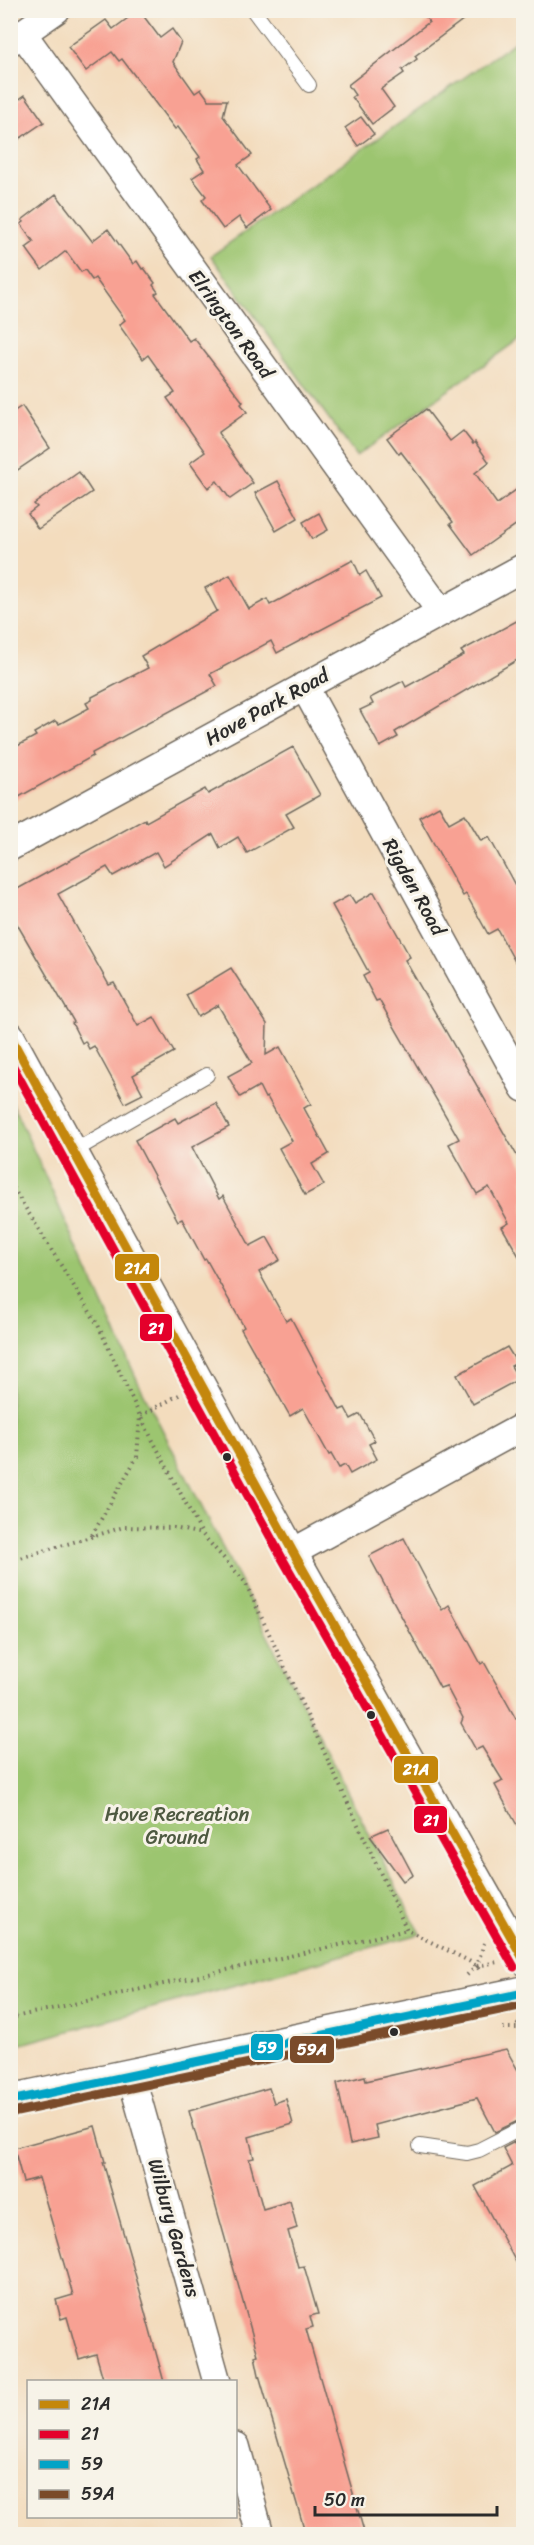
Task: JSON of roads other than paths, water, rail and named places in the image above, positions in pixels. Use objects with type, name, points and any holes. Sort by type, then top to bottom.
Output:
[{"type":"main road","points":[[10,2101],[524,1993]]},
{"type":"street","points":[[17,38],[56,10]]},
{"type":"street","name":"Elrington Road","points":[[17,38],[441,612]]},
{"type":"street","name":"Hove Park Road","points":[[10,847],[524,567]]},
{"type":"street","name":"Rigden Road","points":[[304,686],[524,1088]]},
{"type":"street","points":[[10,1035],[293,1552],[524,1960]]},
{"type":"street","points":[[293,1552],[524,1426]]},
{"type":"street","name":"Wilbury Gardens","points":[[131,2075],[216,2380]]},
{"type":"street","points":[[237,2450],[260,2535]]},
{"type":"lane","points":[[253,10],[309,86]]},
{"type":"lane","points":[[74,1151],[207,1075]]},
{"type":"lane","points":[[420,2146],[467,2153],[479,2150],[524,2127]]},
{"type":"park label","name":"Hove Recreation Ground","points":[[177,1826]]}]
